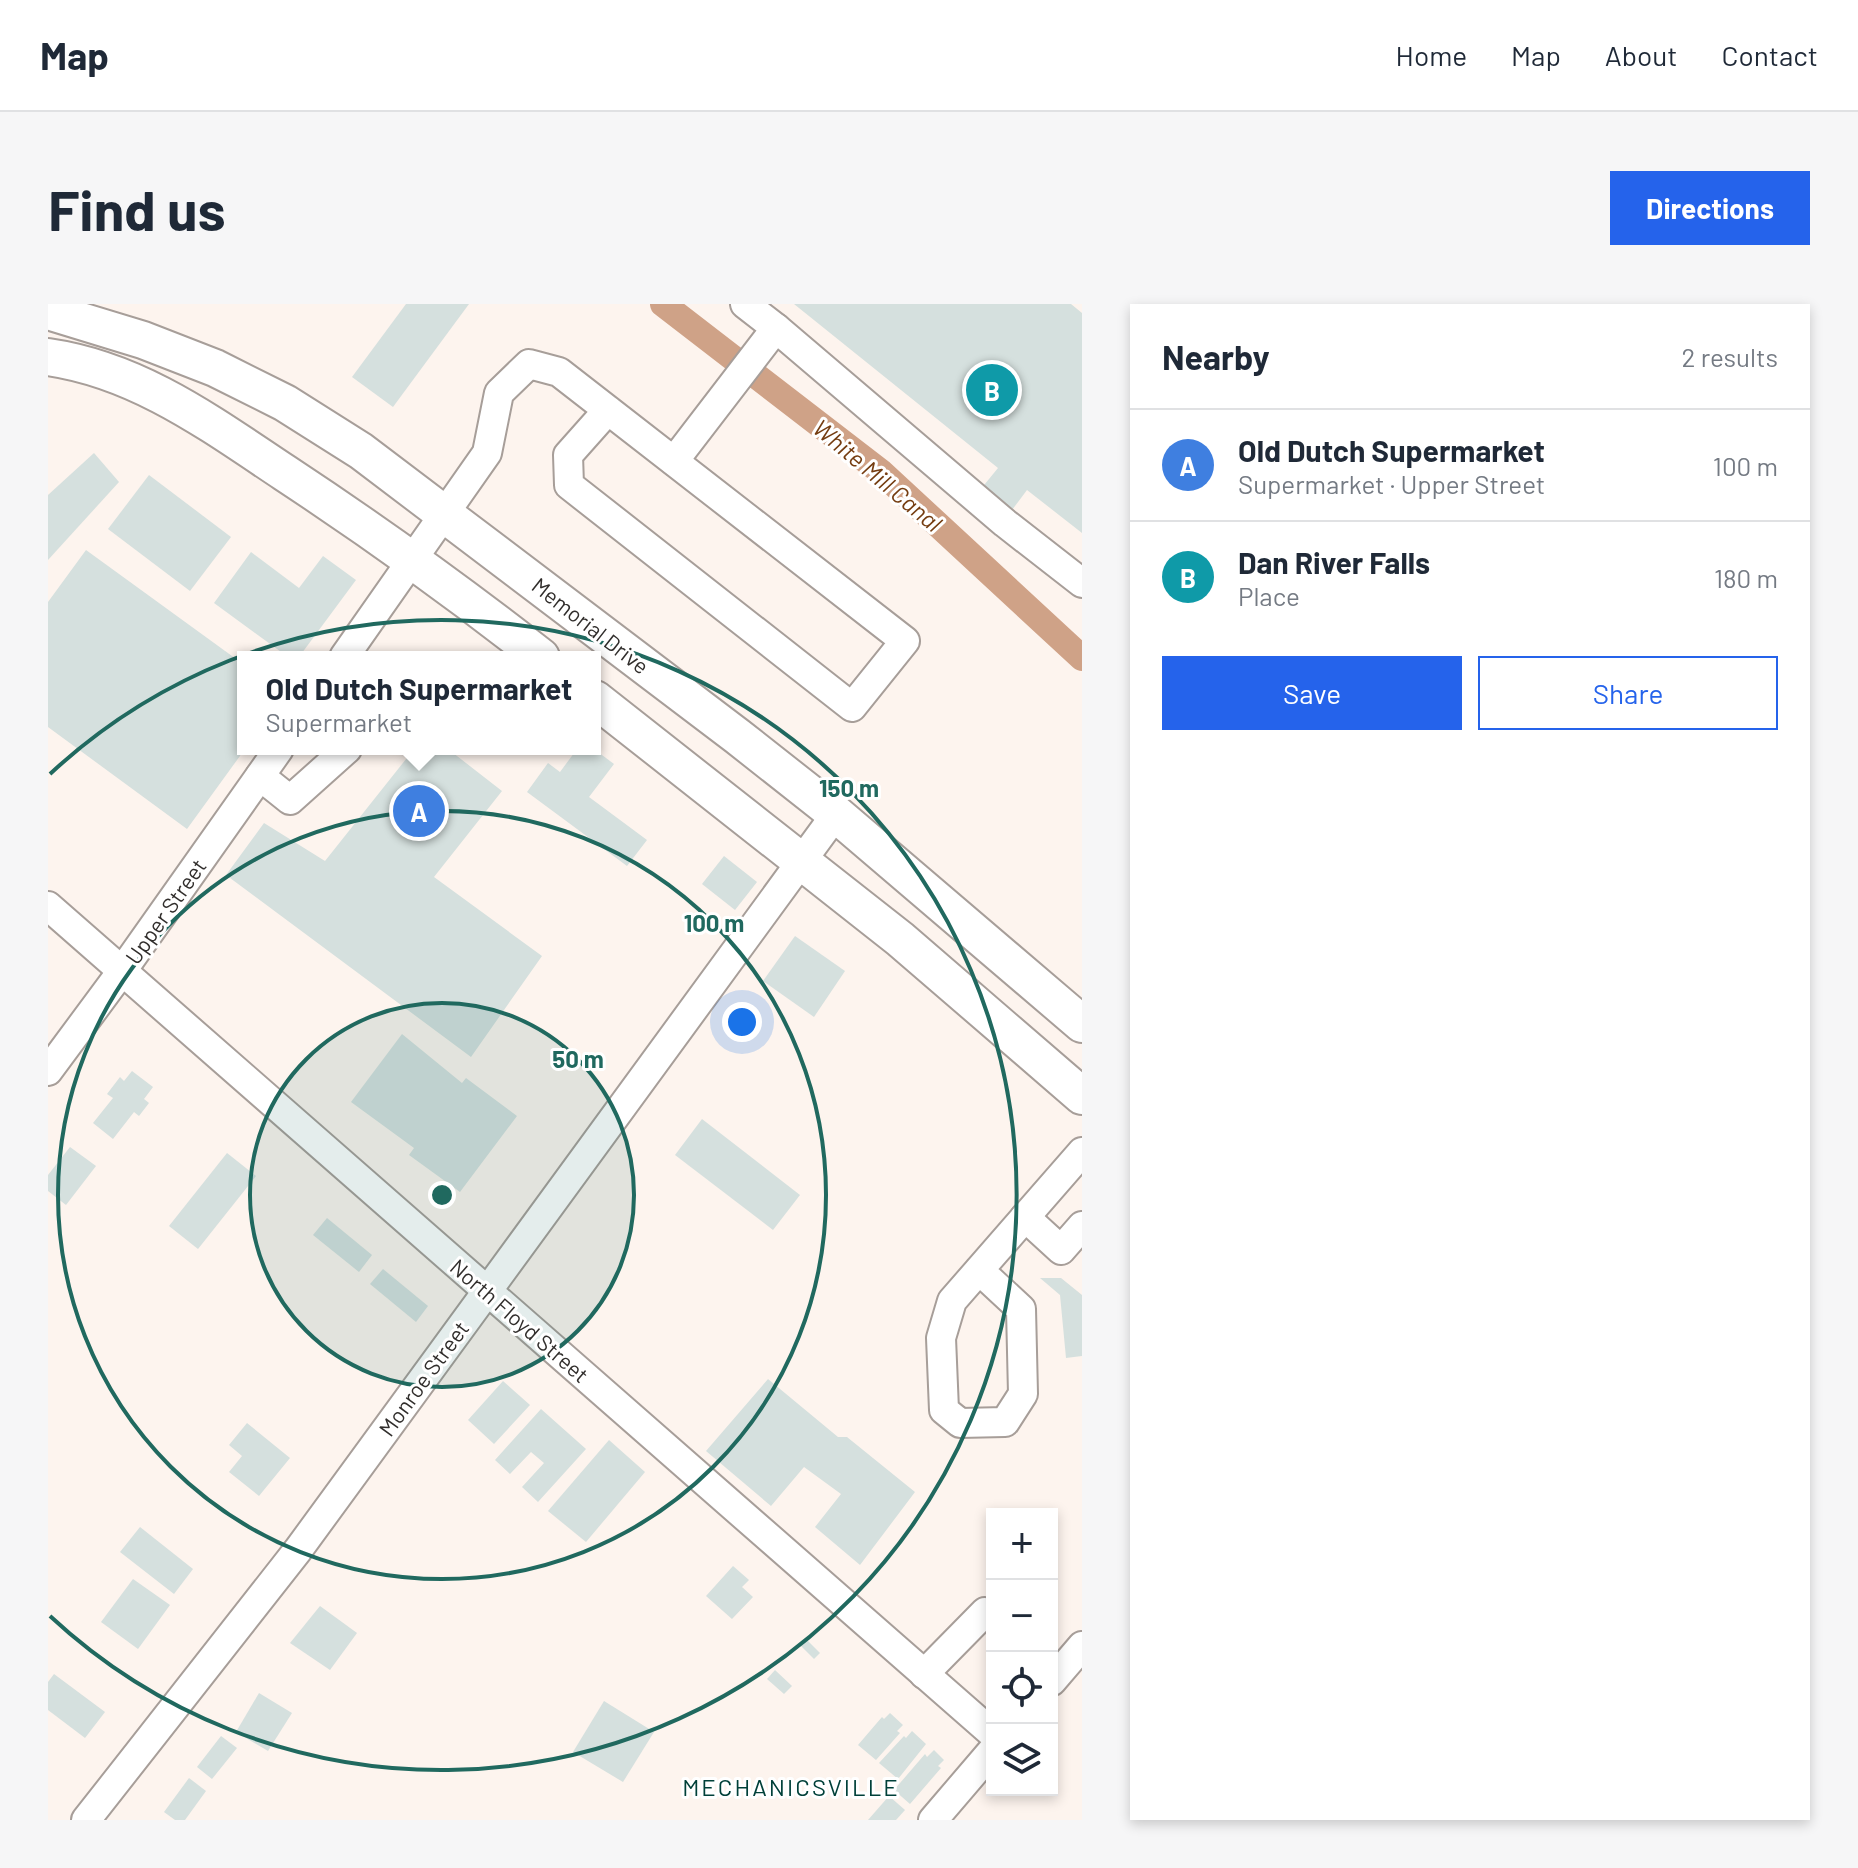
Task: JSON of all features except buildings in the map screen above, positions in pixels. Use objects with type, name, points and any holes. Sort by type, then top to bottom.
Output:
[{"type":"main road","points":[[108,304],[171,351]]},
{"type":"main road","name":"Memorial Drive","points":[[48,311],[215,368],[285,403],[361,451],[836,814],[1082,1024]]},
{"type":"main road","points":[[48,357],[109,371],[153,389],[193,412],[412,560],[521,651]]},
{"type":"main road","points":[[601,704],[900,939],[1082,1096]]},
{"type":"street","points":[[745,304],[1005,523],[1082,583]]},
{"type":"street","points":[[674,461],[776,328]]},
{"type":"street","points":[[348,651],[487,453],[499,393],[529,364],[559,372],[674,461],[905,641],[852,707],[569,485],[568,455],[608,410]]},
{"type":"street","name":"Upper Street","points":[[48,1071],[275,755]]},
{"type":"street","points":[[260,776],[290,800],[340,755]]},
{"type":"street","name":"Monroe Street","points":[[86,1820],[298,1550],[836,814]]},
{"type":"street","name":"North Floyd Street","points":[[48,906],[986,1728]]},
{"type":"street","points":[[979,1270],[1021,1309],[1023,1394],[1005,1422],[960,1423],[944,1410],[941,1338],[952,1301],[1025,1217],[1077,1167]]},
{"type":"street","points":[[1025,1217],[1061,1250],[1082,1226]]},
{"type":"street","points":[[924,1674],[986,1612]]},
{"type":"street","points":[[1058,1674],[1082,1646]]},
{"type":"street","points":[[944,1816],[986,1759]]},
{"type":"waterway","name":"White Mill Canal","points":[[663,304],[881,472],[1082,658]]},
{"type":"place","name":"Dan River Falls","points":[[992,390]]},
{"type":"place","name":"Old Dutch Supermarket","points":[[419,811]]},
{"type":"district","name":"MECHANICSVILLE","points":[[791,1786]]}]
